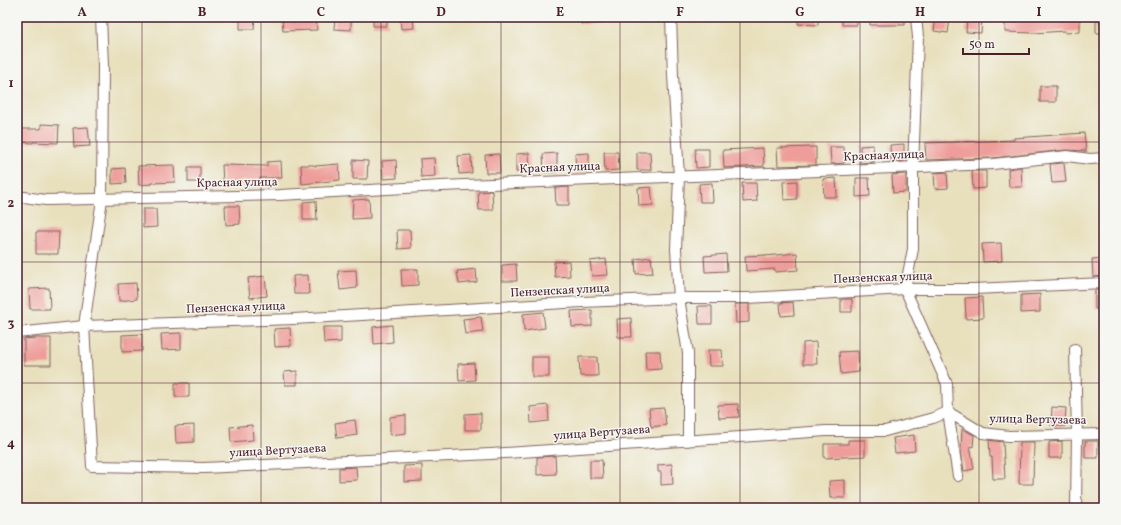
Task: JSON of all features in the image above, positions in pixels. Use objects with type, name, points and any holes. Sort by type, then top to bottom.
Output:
[{"type":"street","points":[[84,326],[102,199],[103,66],[101,17]]},
{"type":"street","points":[[671,17],[679,177],[676,249],[679,298],[688,352],[688,441]]},
{"type":"street","points":[[916,17],[918,37],[913,168],[913,250],[905,289],[947,384],[948,412],[958,476]]},
{"type":"street","name":"Красная улица","points":[[17,198],[24,197],[46,200],[280,195],[441,186],[994,164],[1067,156],[1090,159],[1104,158]]},
{"type":"street","name":"Пензенская улица","points":[[17,333],[84,326],[294,319],[582,302],[679,298],[748,298],[905,289],[974,289],[1104,283]]},
{"type":"street","name":"улица Вертузаева","points":[[84,326],[92,466],[204,468],[490,454],[826,431],[885,431],[933,418],[948,412],[983,433],[1009,436],[1104,434]]},
{"type":"street","points":[[1075,349],[1077,434],[1076,508]]},
{"type":"building","points":[[240,17],[255,17],[254,29],[240,29]]},
{"type":"building","points":[[282,17],[316,17],[317,30],[283,31]]},
{"type":"building","points":[[335,17],[351,17],[351,30],[334,29]]},
{"type":"building","points":[[373,17],[387,17],[387,26],[373,26]]},
{"type":"building","points":[[400,17],[413,17],[414,28],[401,29]]},
{"type":"building","points":[[580,17],[603,17],[603,23],[581,24]]},
{"type":"building","points":[[798,17],[818,17],[818,25],[798,24]]},
{"type":"building","points":[[842,17],[857,17],[857,25],[842,25]]},
{"type":"building","points":[[870,17],[905,17],[905,25],[870,25]]},
{"type":"building","points":[[936,17],[950,18],[948,33],[934,31]]},
{"type":"building","points":[[967,17],[982,18],[981,33],[966,32]]},
{"type":"building","points":[[1080,17],[1080,32],[1005,32],[1005,18]]},
{"type":"building","points":[[1096,20],[1104,21],[1104,33],[1096,33]]},
{"type":"building","points":[[1040,86],[1056,86],[1056,102],[1040,102]]},
{"type":"building","points":[[41,124],[59,125],[58,143],[21,142],[21,129],[41,129]]},
{"type":"building","points":[[88,127],[90,146],[74,147],[73,128]]},
{"type":"building","points":[[1084,133],[1086,151],[1066,150],[993,158],[926,160],[925,143],[1014,140],[1014,138]]},
{"type":"building","points":[[904,144],[904,161],[891,162],[890,145]]},
{"type":"building","points":[[873,145],[874,162],[860,163],[860,146]]},
{"type":"building","points":[[816,147],[816,165],[778,166],[777,148]]},
{"type":"building","points":[[830,147],[844,147],[844,163],[831,164]]},
{"type":"building","points":[[763,148],[764,166],[724,168],[723,150]]},
{"type":"building","points":[[695,149],[709,149],[709,167],[696,168]]},
{"type":"building","points":[[604,152],[618,152],[619,170],[605,171]]},
{"type":"building","points":[[637,152],[650,152],[651,170],[637,170]]},
{"type":"building","points":[[529,153],[530,172],[516,172],[516,154]]},
{"type":"building","points":[[557,153],[557,172],[544,172],[543,154]]},
{"type":"building","points":[[589,153],[589,171],[576,172],[575,154]]},
{"type":"building","points":[[499,154],[500,173],[486,173],[485,155]]},
{"type":"building","points":[[471,155],[472,173],[459,174],[458,156]]},
{"type":"building","points":[[434,158],[435,176],[421,177],[420,159]]},
{"type":"building","points":[[353,160],[368,161],[367,179],[353,179]]},
{"type":"building","points":[[396,160],[397,178],[383,179],[382,161]]},
{"type":"building","points":[[281,161],[282,178],[260,178],[259,182],[236,181],[236,183],[223,183],[222,165],[267,166],[267,162]]},
{"type":"building","points":[[1064,163],[1066,182],[1052,183],[1050,164]]},
{"type":"building","points":[[339,164],[340,180],[302,184],[301,165],[315,166]]},
{"type":"building","points":[[174,165],[175,182],[139,185],[138,166]]},
{"type":"building","points":[[188,167],[200,167],[200,182],[188,182]]},
{"type":"building","points":[[1021,167],[1022,187],[1009,187],[1008,169]]},
{"type":"building","points":[[125,168],[126,183],[112,184],[112,169]]},
{"type":"building","points":[[972,171],[986,171],[986,188],[973,189]]},
{"type":"building","points":[[947,172],[948,188],[935,189],[934,173]]},
{"type":"building","points":[[906,174],[906,192],[893,193],[892,175]]},
{"type":"building","points":[[836,178],[837,197],[824,197],[823,179]]},
{"type":"building","points":[[856,178],[869,178],[870,196],[856,197]]},
{"type":"building","points":[[797,181],[797,199],[784,200],[783,182]]},
{"type":"building","points":[[712,183],[713,202],[700,202],[699,184]]},
{"type":"building","points":[[742,183],[756,183],[757,201],[743,202]]},
{"type":"building","points":[[569,187],[569,205],[556,205],[555,188]]},
{"type":"building","points":[[651,187],[653,205],[639,206],[638,188]]},
{"type":"building","points":[[492,191],[493,210],[479,210],[478,192]]},
{"type":"building","points":[[369,199],[370,218],[352,219],[353,200]]},
{"type":"building","points":[[316,201],[317,220],[303,220],[303,202]]},
{"type":"building","points":[[225,206],[239,206],[240,224],[226,225]]},
{"type":"building","points":[[143,209],[156,209],[157,227],[143,228]]},
{"type":"building","points":[[397,230],[410,230],[411,248],[398,249]]},
{"type":"building","points":[[36,232],[59,232],[58,254],[36,254]]},
{"type":"building","points":[[1001,243],[1002,261],[983,262],[982,244]]},
{"type":"building","points":[[797,253],[798,270],[775,272],[775,269],[746,271],[745,256]]},
{"type":"building","points":[[726,254],[727,271],[705,272],[704,256]]},
{"type":"building","points":[[651,257],[653,273],[636,274],[635,259]]},
{"type":"building","points":[[1104,258],[1104,276],[1093,277],[1092,259]]},
{"type":"building","points":[[606,259],[608,275],[592,276],[590,261]]},
{"type":"building","points":[[569,261],[570,276],[555,277],[554,262]]},
{"type":"building","points":[[516,264],[517,281],[502,281],[502,265]]},
{"type":"building","points":[[401,269],[418,269],[418,285],[402,286]]},
{"type":"building","points":[[476,269],[477,282],[459,284],[457,271]]},
{"type":"building","points":[[356,270],[357,288],[340,290],[338,271]]},
{"type":"building","points":[[308,275],[309,294],[294,294],[293,276]]},
{"type":"building","points":[[265,276],[267,296],[250,298],[248,278]]},
{"type":"building","points":[[136,283],[137,299],[119,301],[118,284]]},
{"type":"building","points":[[49,288],[50,309],[30,309],[29,289]]},
{"type":"building","points":[[1095,290],[1104,290],[1104,308],[1095,309]]},
{"type":"building","points":[[1040,294],[1040,312],[1021,313],[1021,295]]},
{"type":"building","points":[[982,297],[983,318],[966,319],[965,298]]},
{"type":"building","points":[[841,299],[852,299],[852,312],[841,312]]},
{"type":"building","points":[[793,302],[794,315],[781,316],[780,303]]},
{"type":"building","points":[[735,304],[749,304],[749,322],[736,323]]},
{"type":"building","points":[[698,306],[712,306],[712,324],[699,324]]},
{"type":"building","points":[[592,310],[592,326],[572,327],[571,311]]},
{"type":"building","points":[[543,312],[545,328],[524,331],[523,314]]},
{"type":"building","points":[[481,317],[483,332],[465,334],[463,319]]},
{"type":"building","points":[[631,318],[632,337],[618,337],[617,319]]},
{"type":"building","points":[[392,325],[393,342],[374,344],[373,327]]},
{"type":"building","points":[[323,327],[341,327],[341,342],[324,343]]},
{"type":"building","points":[[290,328],[291,346],[275,347],[274,329]]},
{"type":"building","points":[[181,333],[181,349],[162,350],[161,334]]},
{"type":"building","points":[[142,334],[142,351],[122,352],[122,335]]},
{"type":"building","points":[[51,338],[51,365],[24,365],[24,339]]},
{"type":"building","points":[[816,342],[817,364],[803,364],[803,343]]},
{"type":"building","points":[[708,350],[722,350],[723,366],[709,366]]},
{"type":"building","points":[[645,351],[660,351],[661,369],[646,370]]},
{"type":"building","points":[[858,351],[859,372],[841,374],[839,352]]},
{"type":"building","points":[[532,357],[549,357],[549,377],[532,377]]},
{"type":"building","points":[[579,357],[597,357],[598,376],[580,376]]},
{"type":"building","points":[[474,363],[475,380],[459,381],[458,364]]},
{"type":"building","points":[[297,371],[297,385],[285,385],[284,372]]},
{"type":"building","points":[[175,383],[189,383],[189,397],[175,397]]},
{"type":"building","points":[[738,404],[739,417],[719,418],[718,405]]},
{"type":"building","points":[[548,405],[549,421],[531,423],[530,407]]},
{"type":"building","points":[[1052,407],[1066,408],[1065,426],[1051,426]]},
{"type":"building","points":[[664,408],[666,425],[651,427],[649,409]]},
{"type":"building","points":[[481,413],[481,430],[465,430],[465,414]]},
{"type":"building","points":[[406,415],[406,433],[390,435],[390,417]]},
{"type":"building","points":[[355,420],[357,435],[337,438],[335,423]]},
{"type":"building","points":[[194,425],[194,442],[176,443],[175,426]]},
{"type":"building","points":[[252,425],[253,440],[231,442],[230,427]]},
{"type":"building","points":[[962,429],[974,435],[973,447],[970,446],[974,469],[964,471],[961,450]]},
{"type":"building","points":[[914,435],[915,451],[895,453],[893,438]]},
{"type":"building","points":[[848,440],[865,440],[865,456],[824,458],[824,444],[848,444]]},
{"type":"building","points":[[989,440],[1003,442],[1005,479],[993,479],[992,457],[990,457]]},
{"type":"building","points":[[1062,441],[1062,458],[1049,458],[1049,442]]},
{"type":"building","points":[[1085,441],[1098,441],[1098,458],[1085,458]]},
{"type":"building","points":[[1020,442],[1034,442],[1033,484],[1019,484]]},
{"type":"building","points":[[555,456],[556,474],[537,475],[537,457]]},
{"type":"building","points":[[590,460],[602,460],[603,478],[590,478]]},
{"type":"building","points":[[672,464],[673,484],[661,485],[661,472],[658,472],[658,465]]},
{"type":"building","points":[[422,465],[422,481],[404,482],[404,466]]},
{"type":"building","points":[[356,467],[357,480],[339,481],[339,468]]},
{"type":"building","points":[[845,480],[845,498],[830,498],[829,481]]}]
